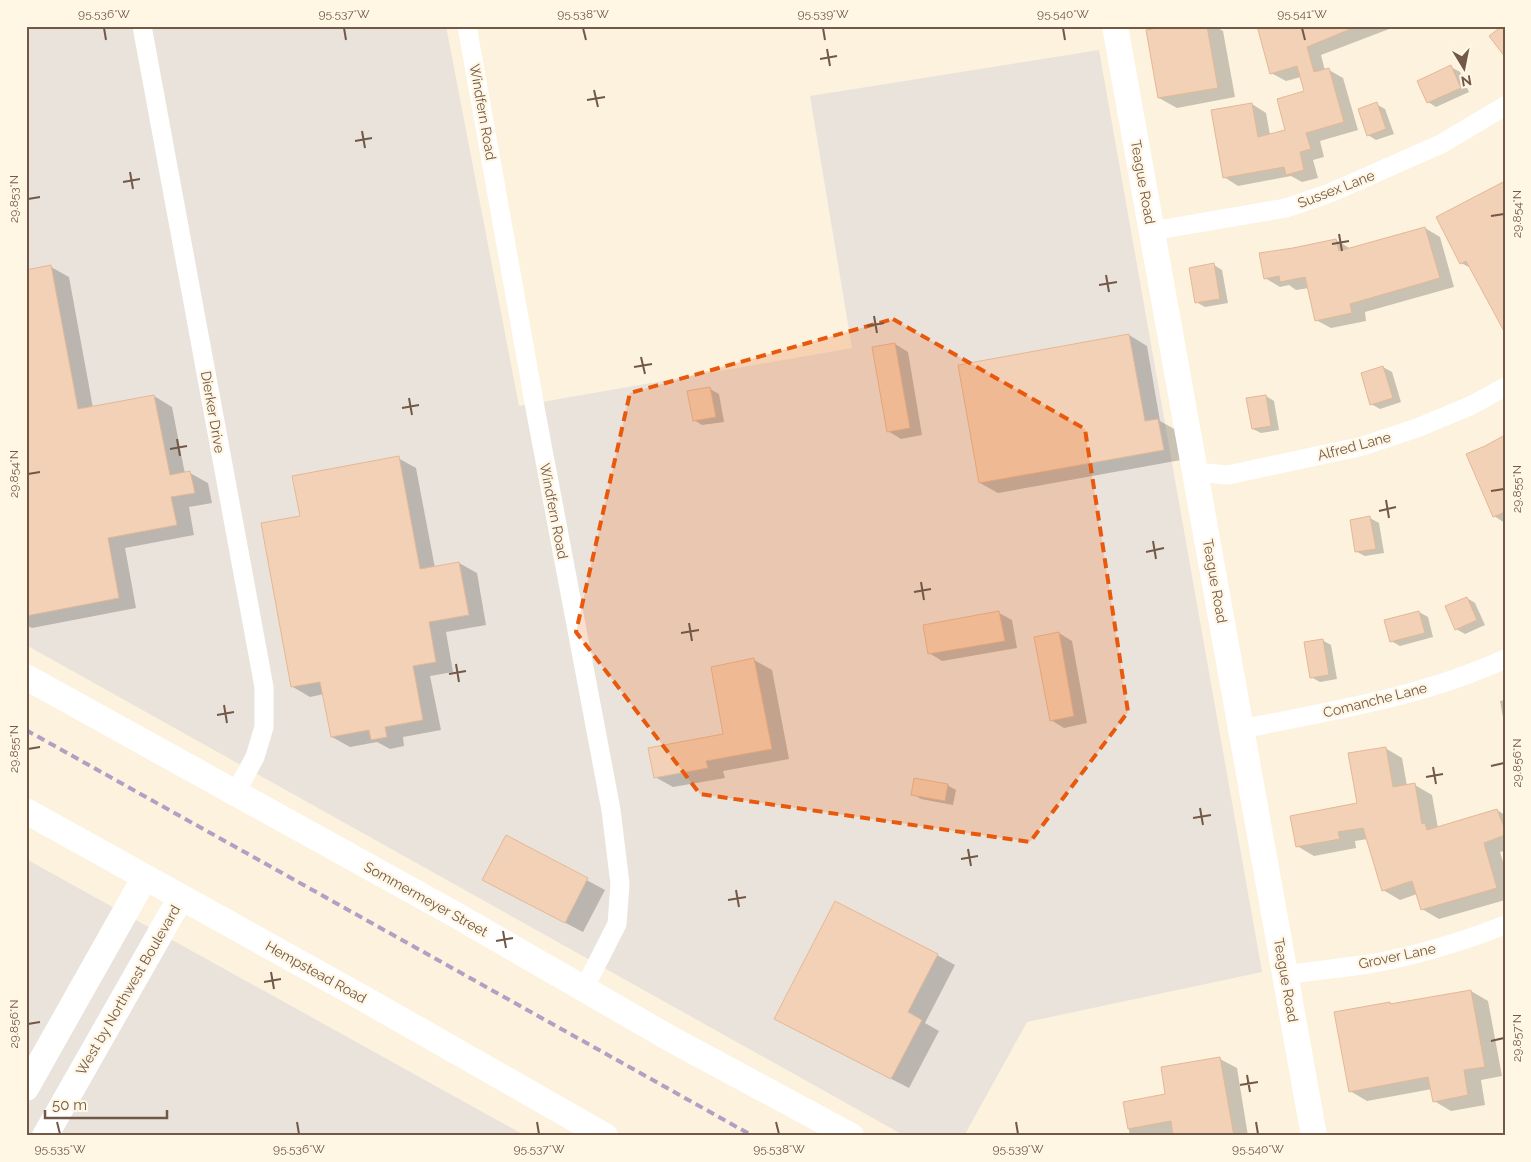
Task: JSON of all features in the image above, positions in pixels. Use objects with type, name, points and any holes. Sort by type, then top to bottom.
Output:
[{"type":"street","name":"Dierker Drive","points":[[142,26],[264,687],[264,727],[255,757],[235,794]]},
{"type":"street","name":"Windfern Road","points":[[468,26],[536,413],[611,810],[620,884],[617,924],[584,989]]},
{"type":"street","name":"Teague Road","points":[[1115,26],[1314,1136]]},
{"type":"street","name":"Sussex Lane","points":[[1152,231],[1286,208],[1330,193],[1441,144],[1505,106]]},
{"type":"street","name":"Alfred Lane","points":[[1195,472],[1228,475],[1363,446],[1417,428],[1470,406],[1505,387]]},
{"type":"street","name":"Comanche Lane","points":[[1242,729],[1373,703],[1437,685],[1486,668],[1505,659]]},
{"type":"street","name":"Sommermeyer Street","points":[[26,676],[235,794],[456,915],[671,1039],[851,1136]]},
{"type":"street","name":"Hempstead Road","points":[[26,811],[605,1136]]},
{"type":"street","points":[[26,1088],[145,877]]},
{"type":"street","name":"West by Northwest Boulevard","points":[[45,1136],[181,897]]},
{"type":"street","name":"Grover Lane","points":[[1286,974],[1370,964],[1472,938],[1505,925]]},
{"type":"highlighted area","points":[[893,319],[1085,429],[1128,712],[1030,842],[700,794],[576,632],[630,393]]},
{"type":"shaded area","points":[[26,26],[446,26],[519,406],[852,348],[810,96],[1099,50],[1262,972],[1027,1022],[964,1136],[905,1136],[26,645]]},
{"type":"shaded area","points":[[26,859],[526,1136],[26,1136]]},
{"type":"building","points":[[1169,26],[1207,26],[1218,88],[1158,98],[1146,30]]},
{"type":"building","points":[[1257,26],[1358,26],[1307,47],[1314,72],[1329,68],[1344,122],[1306,133],[1311,149],[1300,152],[1304,170],[1286,175],[1284,167],[1223,178],[1211,110],[1252,103],[1258,137],[1285,130],[1277,99],[1304,91],[1297,66],[1270,74]]},
{"type":"building","points":[[1502,26],[1505,26],[1505,57],[1489,36]]},
{"type":"building","points":[[1451,65],[1461,88],[1427,103],[1417,81]]},
{"type":"building","points":[[1377,102],[1386,129],[1367,136],[1358,109]]},
{"type":"building","points":[[1505,181],[1505,333],[1466,261],[1460,264],[1436,217]]},
{"type":"building","points":[[1425,227],[1440,278],[1350,304],[1352,313],[1315,321],[1305,277],[1280,282],[1279,276],[1264,279],[1259,253],[1336,239],[1339,251]]},
{"type":"building","points":[[1214,263],[1220,299],[1195,303],[1189,268]]},
{"type":"building","points":[[51,265],[78,409],[154,395],[170,475],[190,471],[195,493],[171,497],[177,525],[108,538],[119,598],[26,616],[26,270]]},
{"type":"building","points":[[1129,334],[1145,421],[1158,419],[1164,450],[979,483],[958,365]]},
{"type":"building","points":[[895,343],[910,428],[887,432],[872,347]]},
{"type":"building","points":[[1383,366],[1393,398],[1370,405],[1361,373]]},
{"type":"building","points":[[710,387],[716,417],[693,421],[687,391]]},
{"type":"building","points":[[1266,395],[1271,426],[1252,429],[1246,398]]},
{"type":"building","points":[[1505,435],[1505,512],[1493,517],[1466,454]]},
{"type":"building","points":[[399,456],[420,569],[459,562],[469,615],[429,622],[436,662],[413,666],[423,720],[385,727],[387,737],[371,740],[369,730],[331,737],[320,682],[291,687],[261,523],[300,516],[292,476]]},
{"type":"building","points":[[1370,516],[1376,549],[1355,552],[1350,520]]},
{"type":"building","points":[[1467,597],[1477,620],[1455,630],[1445,606]]},
{"type":"building","points":[[999,611],[1005,641],[928,654],[923,625]]},
{"type":"building","points":[[1419,611],[1425,633],[1390,642],[1384,620]]},
{"type":"building","points":[[1059,632],[1074,716],[1050,721],[1034,637]]},
{"type":"building","points":[[1323,639],[1329,675],[1310,678],[1304,642]]},
{"type":"building","points":[[754,658],[772,749],[706,761],[708,768],[654,778],[648,748],[723,734],[711,667]]},
{"type":"building","points":[[1386,747],[1393,787],[1415,783],[1422,824],[1425,823],[1427,830],[1497,809],[1505,835],[1484,843],[1497,888],[1421,910],[1412,881],[1382,891],[1363,828],[1338,832],[1340,839],[1296,847],[1290,816],[1357,803],[1348,753]]},
{"type":"building","points":[[914,778],[948,784],[945,801],[911,795]]},
{"type":"building","points":[[506,835],[588,878],[565,923],[482,880]]},
{"type":"building","points":[[835,901],[938,954],[908,1012],[922,1020],[891,1079],[774,1019]]},
{"type":"building","points":[[1471,990],[1485,1067],[1464,1070],[1468,1095],[1433,1102],[1428,1077],[1349,1092],[1334,1012]]},
{"type":"building","points":[[1220,1057],[1234,1136],[1173,1136],[1171,1121],[1128,1129],[1123,1102],[1165,1094],[1161,1067]]},
{"type":"railway","points":[[26,730],[753,1136]]}]
